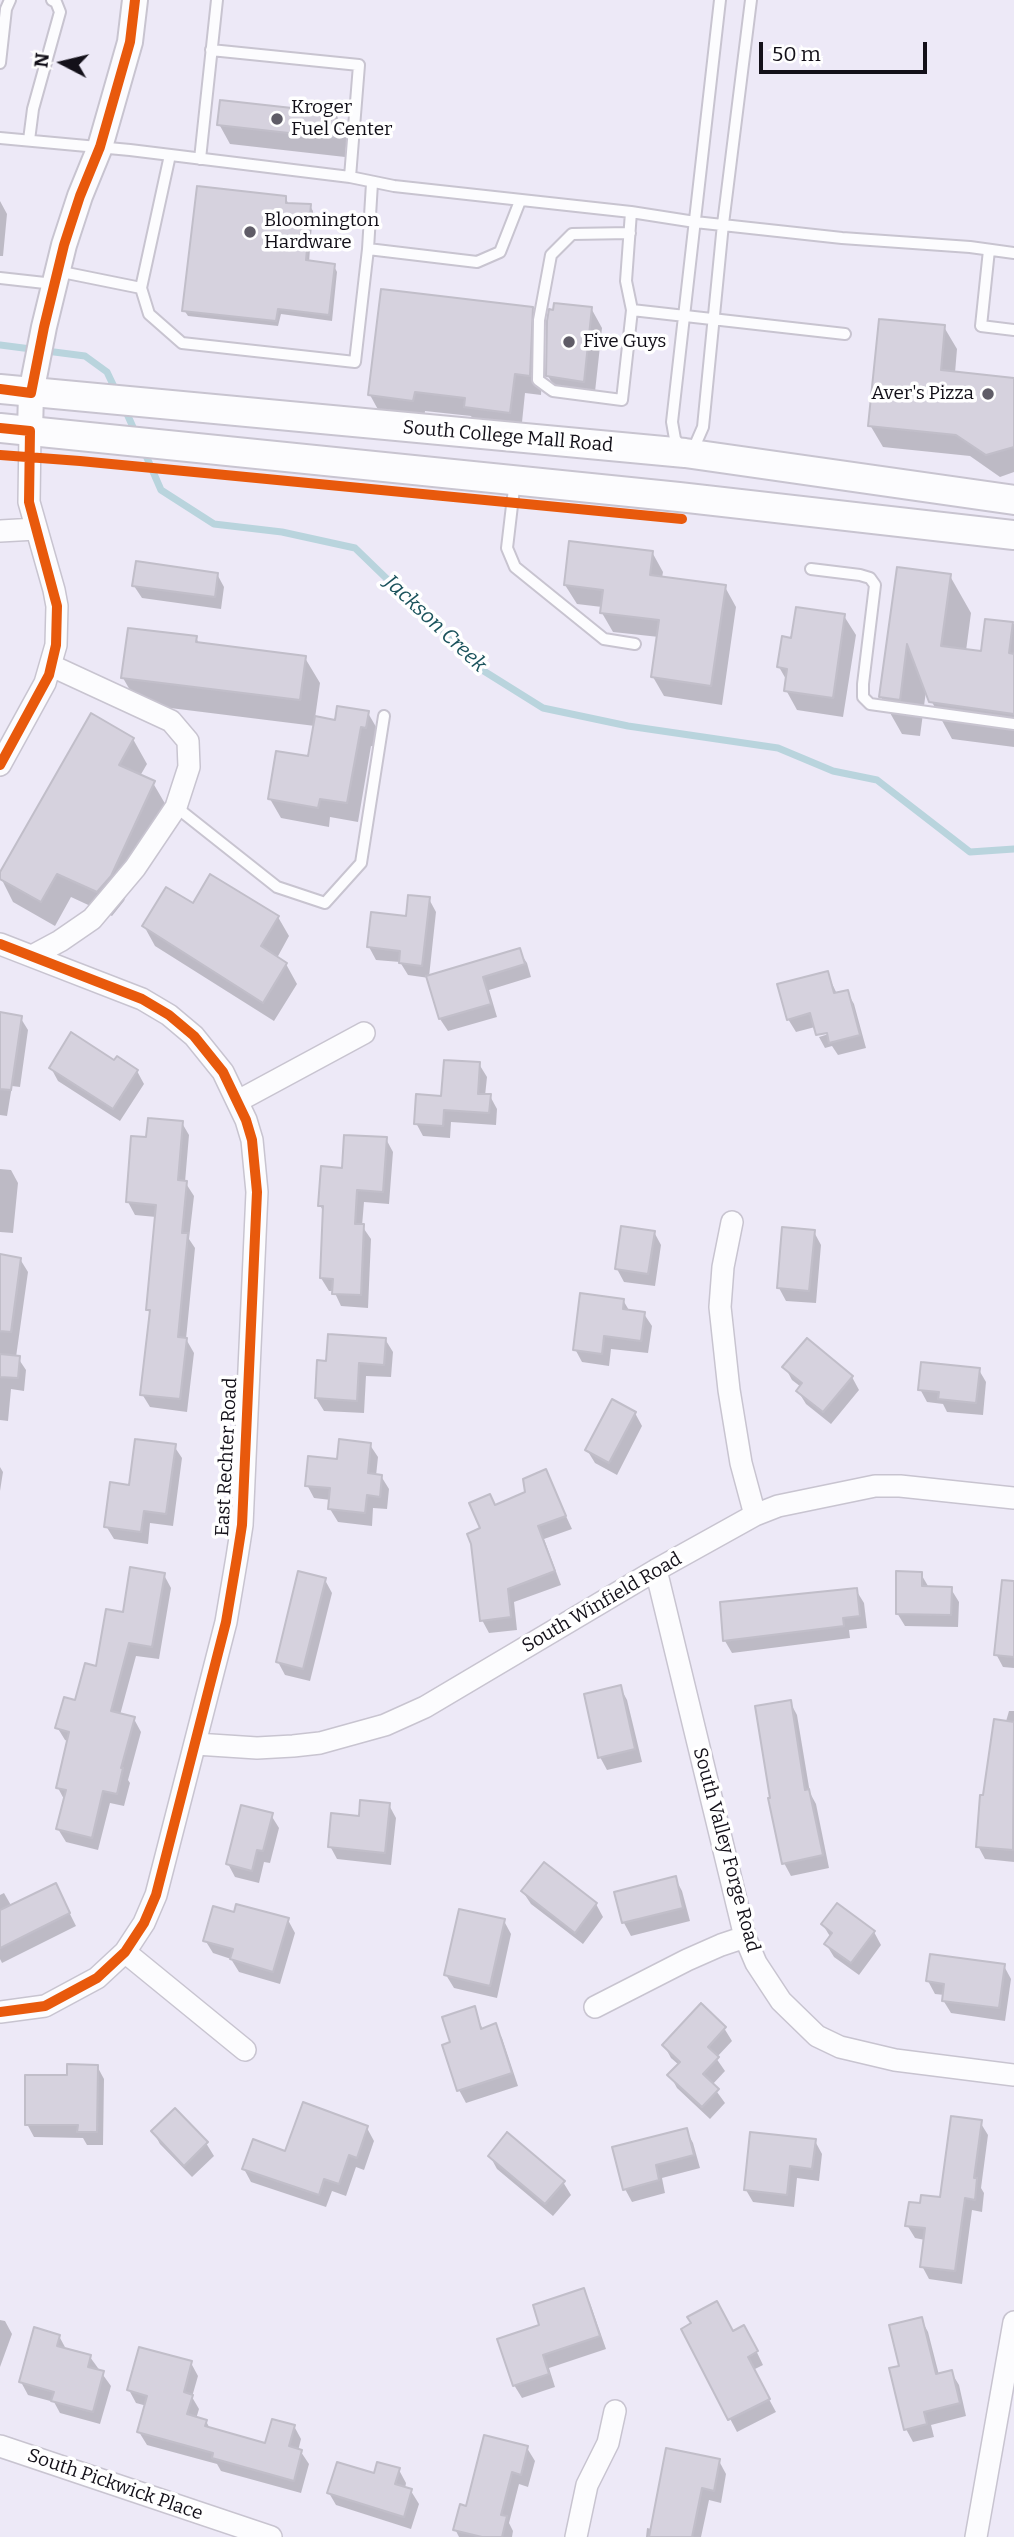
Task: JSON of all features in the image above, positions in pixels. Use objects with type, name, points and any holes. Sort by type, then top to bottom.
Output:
[{"type":"main road","name":"South College Mall Road","points":[[0,389],[34,380],[88,398],[685,453],[1014,500]]},
{"type":"main road","points":[[0,428],[679,497],[1014,535]]},
{"type":"main road","points":[[679,497],[685,453]]},
{"type":"street","points":[[0,765],[45,683],[56,645],[57,606],[30,502],[30,431],[34,380],[56,277],[76,208],[100,147],[130,42],[135,0]]},
{"type":"street","points":[[0,531],[36,529]]},
{"type":"street","points":[[32,956],[92,919],[135,868],[176,807],[189,767],[188,741],[171,721],[52,666]]},
{"type":"street","name":"East Rechter Road","points":[[0,944],[142,999],[169,1015],[194,1036],[214,1059],[238,1101],[252,1140],[257,1192],[242,1525],[228,1611],[156,1895],[144,1923],[125,1952],[97,1978],[45,2006],[0,2012]]},
{"type":"street","points":[[238,1101],[364,1033]]},
{"type":"street","points":[[732,1222],[723,1267],[720,1307],[729,1390],[741,1463],[755,1514]]},
{"type":"street","name":"South Winfield Road","points":[[196,1744],[257,1748],[293,1746],[320,1743],[385,1725],[425,1707],[755,1514],[778,1506],[875,1486],[900,1486],[1014,1498]]},
{"type":"street","name":"South Valley Forge Road","points":[[656,1570],[745,1937],[756,1963],[781,2001],[817,2036],[867,2055],[1014,2075]]},
{"type":"street","points":[[595,2007],[687,1960],[745,1937]]},
{"type":"street","points":[[125,1952],[245,2050]]},
{"type":"street","points":[[975,2537],[1014,2322]]},
{"type":"street","points":[[576,2537],[587,2485],[608,2443],[615,2411]]},
{"type":"street","name":"South Pickwick Place","points":[[0,2446],[271,2537]]},
{"type":"lane","points":[[0,63],[6,9],[10,0]]},
{"type":"lane","points":[[29,140],[33,109],[60,12],[56,2],[52,0]]},
{"type":"lane","points":[[200,159],[217,0]]},
{"type":"lane","points":[[720,0],[672,422],[675,439],[685,453],[696,443],[703,427],[723,224],[751,0]]},
{"type":"lane","points":[[211,50],[359,65],[350,177]]},
{"type":"lane","points":[[0,138],[170,155],[350,177],[372,183],[632,212],[695,222],[1014,253]]},
{"type":"lane","points":[[170,155],[141,288],[149,314],[183,343],[355,362],[368,249],[372,183]]},
{"type":"lane","points":[[368,249],[477,262],[499,252],[520,201]]},
{"type":"lane","points":[[630,233],[572,234],[551,255],[539,320],[538,380],[552,391],[621,400],[632,310],[626,281],[632,212]]},
{"type":"lane","points":[[989,250],[981,326],[1014,330]]},
{"type":"lane","points":[[0,278],[56,277],[141,288]]},
{"type":"lane","points":[[632,310],[845,334]]},
{"type":"lane","points":[[515,481],[507,548],[515,567],[604,639],[635,644]]},
{"type":"lane","points":[[811,569],[860,575],[870,578],[875,584],[863,684],[863,697],[870,704],[1014,723]]},
{"type":"lane","points":[[176,807],[277,887],[325,902],[361,863],[384,716]]},
{"type":"building","name":"Kroger Fuel Center","points":[[220,100],[337,113],[334,138],[217,125]]},
{"type":"building","name":"Bloomington Hardware","points":[[197,186],[286,196],[286,203],[311,204],[306,260],[335,264],[329,315],[278,309],[276,321],[182,311]]},
{"type":"building","points":[[381,289],[533,307],[530,376],[515,374],[510,413],[464,407],[465,398],[415,392],[413,401],[368,395]]},
{"type":"building","name":"Five Guys","points":[[554,303],[592,307],[584,382],[546,376],[547,321],[549,309],[553,310]]},
{"type":"building","points":[[879,319],[945,325],[941,370],[1014,378],[1014,447],[986,455],[956,435],[868,426]]},
{"type":"building","points":[[569,541],[653,551],[650,575],[726,585],[711,686],[651,677],[659,620],[600,613],[603,590],[564,585]]},
{"type":"building","points":[[136,561],[218,573],[215,597],[132,586]]},
{"type":"building","points":[[897,567],[951,574],[941,646],[981,651],[985,619],[1013,622],[1009,653],[1014,654],[1014,714],[929,702],[907,644],[900,700],[879,697]]},
{"type":"building","points":[[796,607],[845,614],[833,698],[784,691],[787,669],[777,667],[782,636],[791,638]]},
{"type":"building","points":[[128,628],[197,636],[196,642],[306,656],[300,700],[121,678]]},
{"type":"building","points":[[337,706],[369,711],[366,728],[361,727],[347,803],[320,799],[318,808],[268,799],[276,751],[308,756],[315,716],[335,720]]},
{"type":"building","points":[[91,713],[134,738],[119,765],[155,781],[111,876],[97,892],[57,874],[41,902],[0,879],[0,872]]},
{"type":"building","points":[[210,874],[279,916],[261,946],[287,963],[263,1003],[142,926],[166,887],[193,903]]},
{"type":"building","points":[[408,895],[430,897],[422,966],[399,963],[400,951],[367,947],[371,912],[406,916]]},
{"type":"building","points":[[520,948],[525,964],[483,977],[491,1004],[439,1019],[426,976]]},
{"type":"building","points":[[828,971],[834,993],[848,990],[860,1035],[829,1043],[827,1033],[816,1035],[810,1013],[787,1020],[777,984]]},
{"type":"building","points":[[0,1012],[22,1016],[11,1090],[0,1089]]},
{"type":"building","points":[[71,1032],[114,1060],[117,1056],[138,1070],[113,1109],[49,1068]]},
{"type":"building","points":[[444,1060],[480,1062],[478,1094],[491,1094],[489,1113],[444,1110],[443,1126],[414,1124],[416,1094],[441,1096]]},
{"type":"building","points":[[148,1118],[183,1121],[178,1180],[187,1181],[182,1233],[188,1233],[178,1337],[187,1338],[180,1399],[140,1395],[150,1310],[146,1310],[156,1205],[126,1202],[131,1136],[146,1137]]},
{"type":"building","points":[[344,1135],[387,1137],[383,1192],[357,1190],[355,1224],[364,1224],[361,1295],[332,1294],[333,1279],[320,1278],[323,1206],[318,1206],[321,1166],[342,1168]]},
{"type":"building","points":[[621,1226],[655,1231],[648,1274],[615,1269]]},
{"type":"building","points":[[782,1227],[815,1230],[809,1291],[777,1288]]},
{"type":"building","points":[[0,1254],[21,1258],[11,1332],[0,1331]]},
{"type":"building","points":[[580,1293],[624,1299],[623,1309],[645,1312],[641,1341],[604,1336],[602,1354],[573,1350]]},
{"type":"building","points":[[328,1334],[386,1338],[384,1365],[359,1363],[357,1401],[315,1398],[317,1360],[326,1361]]},
{"type":"building","points":[[807,1338],[853,1376],[823,1412],[796,1391],[802,1383],[782,1367]]},
{"type":"building","points":[[0,1354],[20,1356],[18,1378],[0,1377]]},
{"type":"building","points":[[921,1362],[980,1368],[976,1403],[938,1399],[939,1392],[918,1390]]},
{"type":"building","points":[[612,1399],[636,1412],[609,1463],[585,1450]]},
{"type":"building","points":[[135,1439],[176,1444],[166,1514],[144,1511],[141,1532],[104,1527],[110,1482],[129,1485]]},
{"type":"building","points":[[339,1439],[371,1443],[368,1473],[382,1475],[380,1497],[367,1495],[365,1513],[328,1509],[330,1488],[305,1486],[308,1456],[337,1459]]},
{"type":"building","points":[[546,1469],[566,1516],[538,1526],[555,1571],[508,1589],[511,1617],[480,1621],[471,1544],[467,1534],[480,1528],[469,1503],[490,1494],[495,1505],[525,1492],[523,1479]]},
{"type":"building","points":[[130,1567],[165,1573],[152,1647],[129,1643],[111,1711],[135,1717],[117,1794],[103,1791],[92,1838],[56,1829],[66,1790],[56,1788],[69,1732],[55,1728],[64,1697],[75,1700],[85,1663],[96,1666],[106,1609],[123,1612]]},
{"type":"building","points":[[298,1571],[326,1578],[303,1669],[276,1662]]},
{"type":"building","points":[[896,1571],[922,1572],[922,1586],[952,1587],[951,1615],[896,1614]]},
{"type":"building","points":[[1002,1580],[1014,1581],[1014,1657],[994,1655]]},
{"type":"building","points":[[857,1588],[860,1616],[843,1618],[844,1626],[723,1641],[720,1602]]},
{"type":"building","points":[[621,1685],[635,1749],[598,1758],[584,1694]]},
{"type":"building","points":[[791,1700],[805,1790],[809,1789],[823,1855],[782,1864],[768,1798],[755,1706]]},
{"type":"building","points":[[994,1719],[1014,1722],[1013,1850],[976,1847],[980,1795],[983,1795]]},
{"type":"building","points":[[360,1800],[390,1803],[385,1853],[328,1847],[331,1813],[359,1816]]},
{"type":"building","points":[[241,1805],[273,1813],[263,1851],[257,1850],[252,1871],[226,1864]]},
{"type":"building","points":[[544,1862],[597,1903],[575,1933],[521,1891]]},
{"type":"building","points":[[676,1876],[683,1908],[622,1923],[614,1892]]},
{"type":"building","points":[[56,1883],[70,1913],[0,1948],[0,1910]]},
{"type":"building","points":[[837,1903],[875,1931],[851,1963],[824,1944],[832,1933],[821,1924]]},
{"type":"building","points":[[236,1904],[289,1918],[273,1972],[230,1959],[233,1949],[203,1941],[213,1906],[234,1912]]},
{"type":"building","points":[[459,1909],[505,1919],[490,1986],[444,1975]]},
{"type":"building","points":[[930,1954],[1005,1964],[999,2008],[942,2001],[944,1984],[926,1981]]},
{"type":"building","points":[[701,2003],[726,2027],[708,2047],[719,2057],[703,2074],[719,2089],[702,2107],[667,2075],[680,2062],[662,2045]]},
{"type":"building","points":[[475,2006],[481,2029],[496,2023],[512,2073],[457,2091],[442,2045],[450,2042],[442,2017]]},
{"type":"building","points":[[67,2064],[98,2065],[97,2132],[77,2132],[78,2125],[25,2125],[25,2075],[67,2075]]},
{"type":"building","points":[[303,2102],[368,2126],[357,2158],[349,2155],[339,2184],[324,2179],[319,2195],[242,2169],[253,2139],[285,2151]]},
{"type":"building","points":[[175,2108],[208,2142],[184,2166],[151,2131]]},
{"type":"building","points":[[951,2116],[982,2120],[974,2178],[977,2178],[975,2200],[965,2198],[955,2271],[920,2267],[925,2228],[905,2226],[909,2202],[920,2203],[921,2195],[940,2197]]},
{"type":"building","points":[[687,2128],[694,2155],[656,2165],[659,2180],[623,2190],[612,2147]]},
{"type":"building","points":[[507,2132],[565,2181],[545,2204],[488,2156]]},
{"type":"building","points":[[750,2132],[816,2139],[812,2169],[790,2166],[787,2195],[744,2190]]},
{"type":"building","points":[[584,2288],[600,2336],[543,2355],[549,2374],[513,2386],[497,2339],[539,2325],[533,2305]]},
{"type":"building","points":[[717,2301],[733,2331],[744,2325],[758,2351],[748,2357],[770,2399],[728,2420],[681,2329],[691,2323],[687,2317]]},
{"type":"building","points":[[922,2317],[936,2374],[952,2370],[960,2403],[924,2412],[927,2424],[904,2430],[889,2368],[899,2366],[889,2325]]},
{"type":"building","points":[[34,2327],[60,2335],[57,2346],[91,2355],[88,2367],[104,2371],[93,2412],[51,2401],[54,2392],[19,2382]]},
{"type":"building","points":[[139,2347],[192,2361],[184,2392],[193,2395],[187,2414],[207,2420],[205,2426],[265,2443],[272,2419],[295,2425],[289,2446],[302,2450],[294,2481],[212,2458],[213,2453],[137,2432],[147,2396],[127,2390]]},
{"type":"building","points":[[484,2435],[528,2446],[521,2475],[512,2472],[501,2515],[507,2516],[502,2537],[482,2537],[453,2530],[460,2504],[466,2506]]},
{"type":"building","points":[[666,2448],[720,2459],[714,2491],[702,2488],[692,2537],[649,2537]]},
{"type":"building","points":[[337,2462],[374,2473],[377,2462],[400,2468],[395,2484],[412,2489],[404,2517],[327,2493]]},
{"type":"waterway","name":"Jackson Creek","points":[[0,345],[85,356],[107,372],[117,393]]},
{"type":"waterway","name":"Jackson Creek","points":[[124,407],[136,434]]},
{"type":"waterway","name":"Jackson Creek","points":[[144,451],[161,490],[214,524],[282,532],[355,548],[479,668],[543,708],[628,726],[778,748],[833,771],[877,780],[970,852],[1014,849]]},
{"type":"cycle path","points":[[0,389],[31,393],[64,245],[100,147],[130,42],[135,0]]},
{"type":"cycle path","points":[[0,428],[30,431],[29,502],[57,606],[56,645],[49,675],[0,765]]},
{"type":"cycle path","points":[[0,455],[682,519]]},
{"type":"cycle path","points":[[0,944],[142,999],[169,1015],[194,1036],[223,1072],[246,1120],[252,1140],[257,1192],[242,1525],[226,1622],[156,1895],[144,1923],[125,1952],[97,1978],[45,2006],[0,2012]]},
{"type":"place","name":"Kroger Fuel Center","points":[[277,119]]},
{"type":"place","name":"Bloomington Hardware","points":[[250,232]]},
{"type":"place","name":"Five Guys","points":[[569,342]]},
{"type":"place","name":"Aver's Pizza","points":[[988,394]]}]
